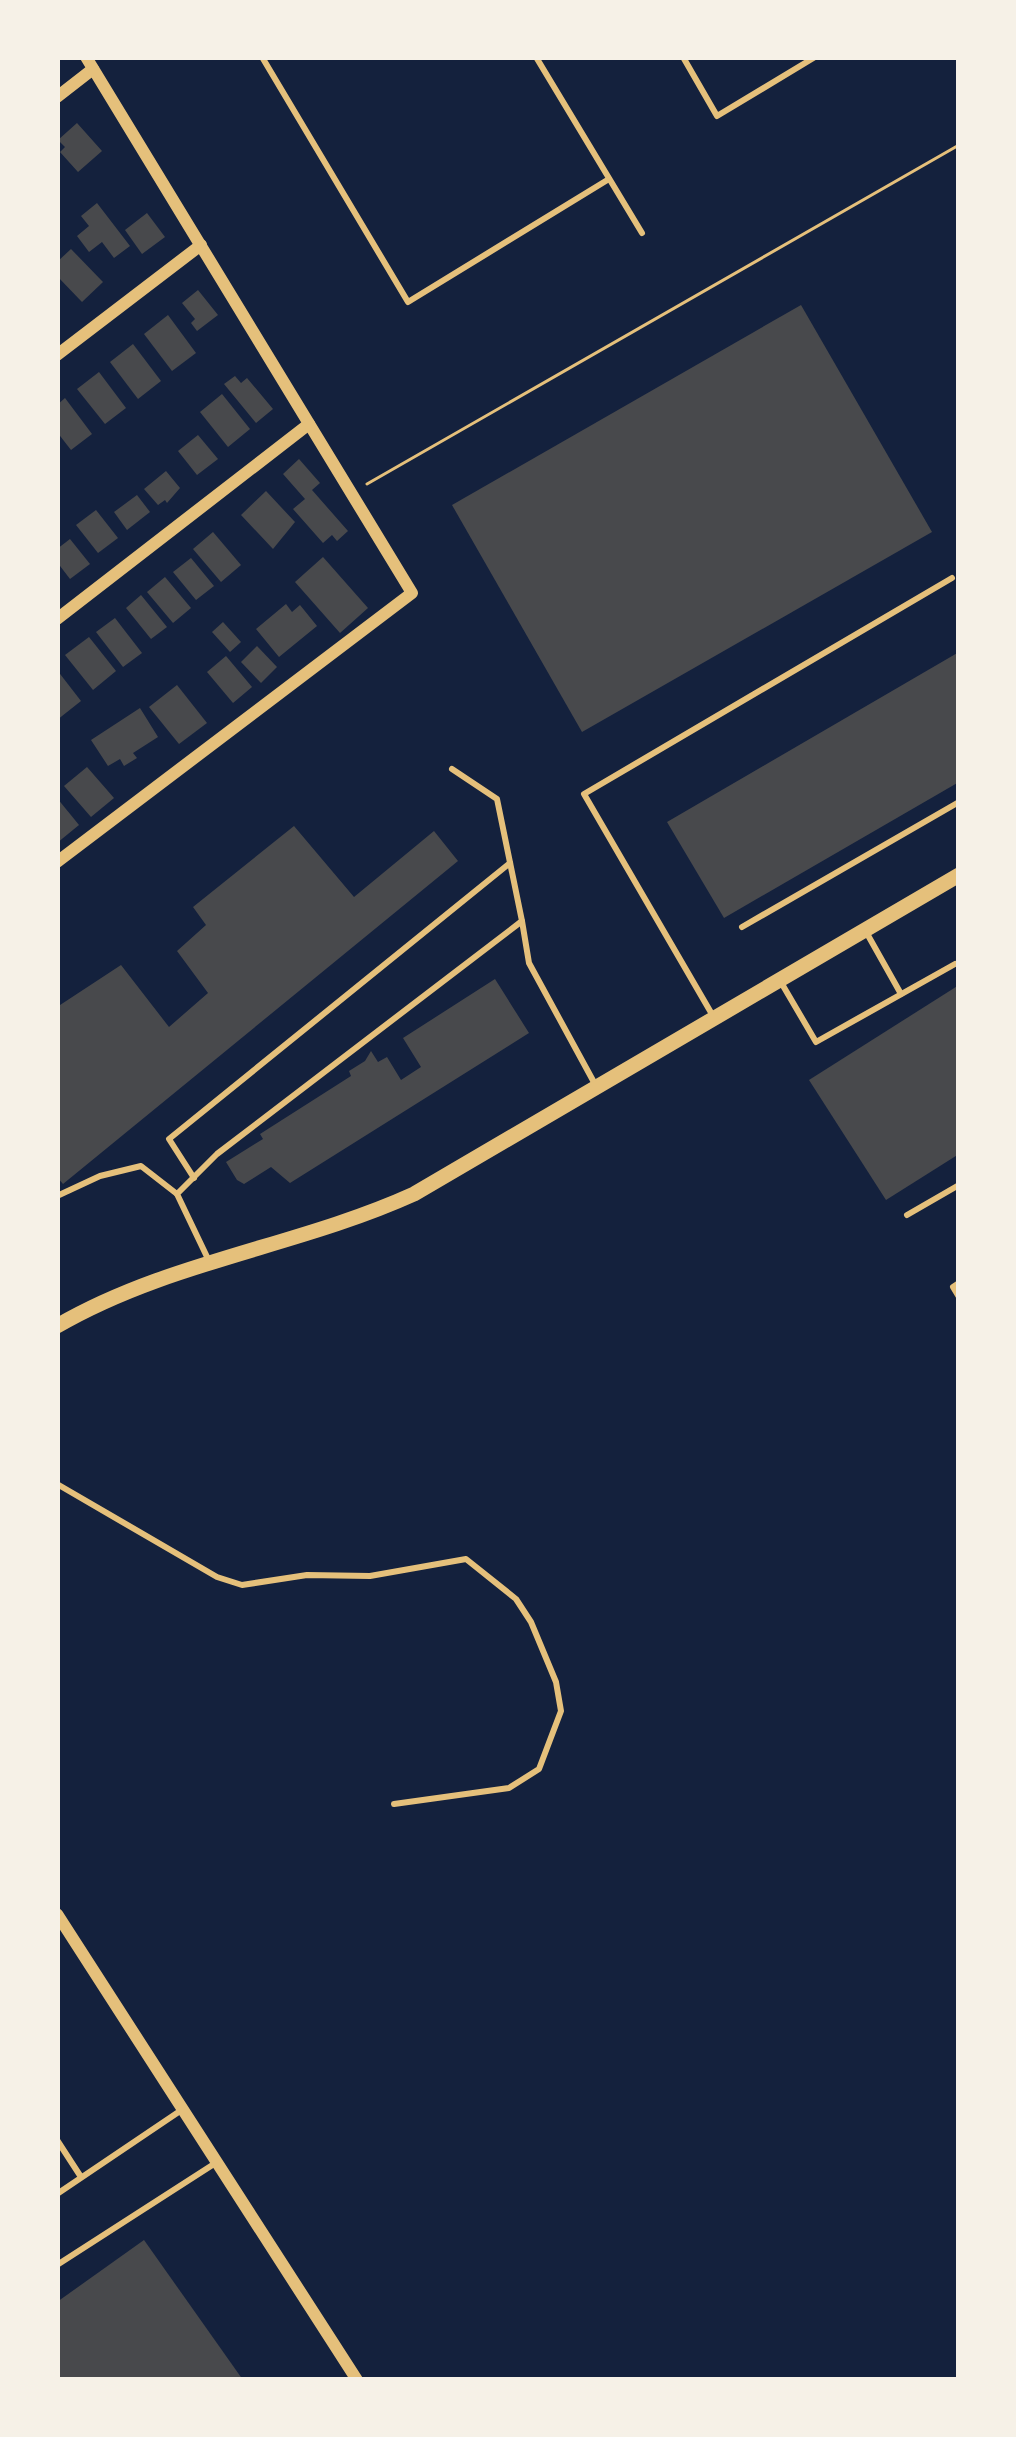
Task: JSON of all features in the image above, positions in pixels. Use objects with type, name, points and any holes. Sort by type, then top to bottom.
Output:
[{"type":"street","points":[[57,97],[89,63],[412,593],[57,862]]},
{"type":"street","points":[[57,356],[201,245]]},
{"type":"street","points":[[57,619],[310,424]]},
{"type":"street","points":[[57,1326],[138,1286],[362,1218],[414,1194],[959,875]]},
{"type":"street","points":[[57,1914],[357,2380]]},
{"type":"lane","points":[[262,57],[408,302],[609,179]]},
{"type":"lane","points":[[536,57],[642,233]]},
{"type":"lane","points":[[683,57],[717,116],[815,57]]},
{"type":"lane","points":[[715,1019],[584,794],[952,578]]},
{"type":"lane","points":[[452,769],[497,799],[529,962],[597,1088]]},
{"type":"lane","points":[[742,927],[959,802]]},
{"type":"lane","points":[[194,1178],[169,1139],[510,862]]},
{"type":"lane","points":[[177,1194],[217,1154],[522,921]]},
{"type":"lane","points":[[865,930],[901,994]]},
{"type":"lane","points":[[780,981],[816,1042],[956,964]]},
{"type":"lane","points":[[57,1196],[100,1176],[141,1166],[177,1194],[209,1261]]},
{"type":"lane","points":[[907,1215],[959,1184]]},
{"type":"lane","points":[[959,1283],[952,1287],[959,1297]]},
{"type":"lane","points":[[57,1484],[217,1577],[242,1585],[308,1575],[370,1576],[466,1559],[516,1599],[556,1682],[561,1712],[539,1769],[509,1788],[394,1804]]},
{"type":"lane","points":[[57,2194],[183,2109]]},
{"type":"lane","points":[[57,2140],[82,2178]]},
{"type":"lane","points":[[57,2265],[217,2162]]},
{"type":"path","points":[[352,493],[959,145]]},
{"type":"building","points":[[77,123],[102,151],[78,172],[60,152],[65,147],[58,140]]},
{"type":"building","points":[[97,203],[130,246],[114,258],[102,242],[89,252],[77,236],[89,226],[81,216]]},
{"type":"building","points":[[147,213],[165,237],[142,254],[125,230]]},
{"type":"building","points":[[71,249],[103,282],[82,302],[57,276],[57,262]]},
{"type":"building","points":[[198,290],[218,315],[197,331],[191,323],[195,319],[182,303]]},
{"type":"building","points":[[801,305],[932,532],[582,732],[452,505]]},
{"type":"building","points":[[168,315],[196,353],[172,371],[144,334]]},
{"type":"building","points":[[133,344],[161,381],[138,399],[110,362]]},
{"type":"building","points":[[99,372],[126,408],[105,424],[77,389]]},
{"type":"building","points":[[235,376],[241,383],[247,378],[273,409],[256,423],[224,384]]},
{"type":"building","points":[[222,394],[250,429],[228,447],[200,412]]},
{"type":"building","points":[[65,398],[92,434],[71,450],[57,432],[57,405]]},
{"type":"building","points":[[198,435],[218,459],[197,475],[178,451]]},
{"type":"building","points":[[299,459],[320,483],[312,490],[348,531],[337,541],[332,535],[323,543],[293,509],[305,499],[283,474]]},
{"type":"building","points":[[166,471],[180,488],[167,503],[158,505],[144,489]]},
{"type":"building","points":[[266,491],[295,522],[273,549],[241,515]]},
{"type":"building","points":[[137,495],[150,512],[127,530],[114,512]]},
{"type":"building","points":[[96,510],[118,538],[98,553],[76,525]]},
{"type":"building","points":[[213,532],[241,565],[221,582],[193,549]]},
{"type":"building","points":[[70,539],[90,564],[70,579],[57,562],[57,549]]},
{"type":"building","points":[[323,557],[368,608],[340,633],[295,582]]},
{"type":"building","points":[[191,558],[214,586],[196,600],[173,572]]},
{"type":"building","points":[[165,577],[191,608],[173,623],[147,592]]},
{"type":"building","points":[[141,595],[167,627],[151,639],[126,608]]},
{"type":"building","points":[[286,604],[292,612],[300,605],[317,626],[279,657],[256,629]]},
{"type":"building","points":[[115,618],[142,653],[123,667],[96,632]]},
{"type":"building","points":[[223,622],[241,642],[230,652],[212,632]]},
{"type":"building","points":[[89,637],[116,671],[93,690],[65,655]]},
{"type":"building","points":[[257,646],[277,667],[261,683],[241,662]]},
{"type":"building","points":[[959,652],[959,782],[724,918],[667,822]]},
{"type":"building","points":[[226,656],[252,687],[233,703],[207,672]]},
{"type":"building","points":[[57,670],[81,701],[57,720]]},
{"type":"building","points":[[177,685],[207,723],[179,744],[149,707]]},
{"type":"building","points":[[140,708],[158,737],[133,753],[137,758],[124,766],[120,759],[108,766],[91,740]]},
{"type":"building","points":[[87,767],[114,798],[91,817],[64,786]]},
{"type":"building","points":[[57,798],[79,825],[57,843]]},
{"type":"building","points":[[294,826],[354,897],[434,831],[458,861],[63,1184],[57,1177],[57,1007],[121,965],[169,1027],[208,993],[177,951],[206,925],[193,907]]},
{"type":"building","points":[[495,979],[529,1033],[290,1183],[271,1167],[244,1184],[237,1180],[226,1162],[263,1139],[260,1134],[351,1076],[349,1071],[371,1051],[378,1062],[387,1057],[401,1080],[421,1067],[403,1038]]},
{"type":"building","points":[[959,985],[959,1154],[886,1200],[809,1080]]},
{"type":"building","points":[[144,2240],[243,2380],[57,2380],[57,2302]]}]
